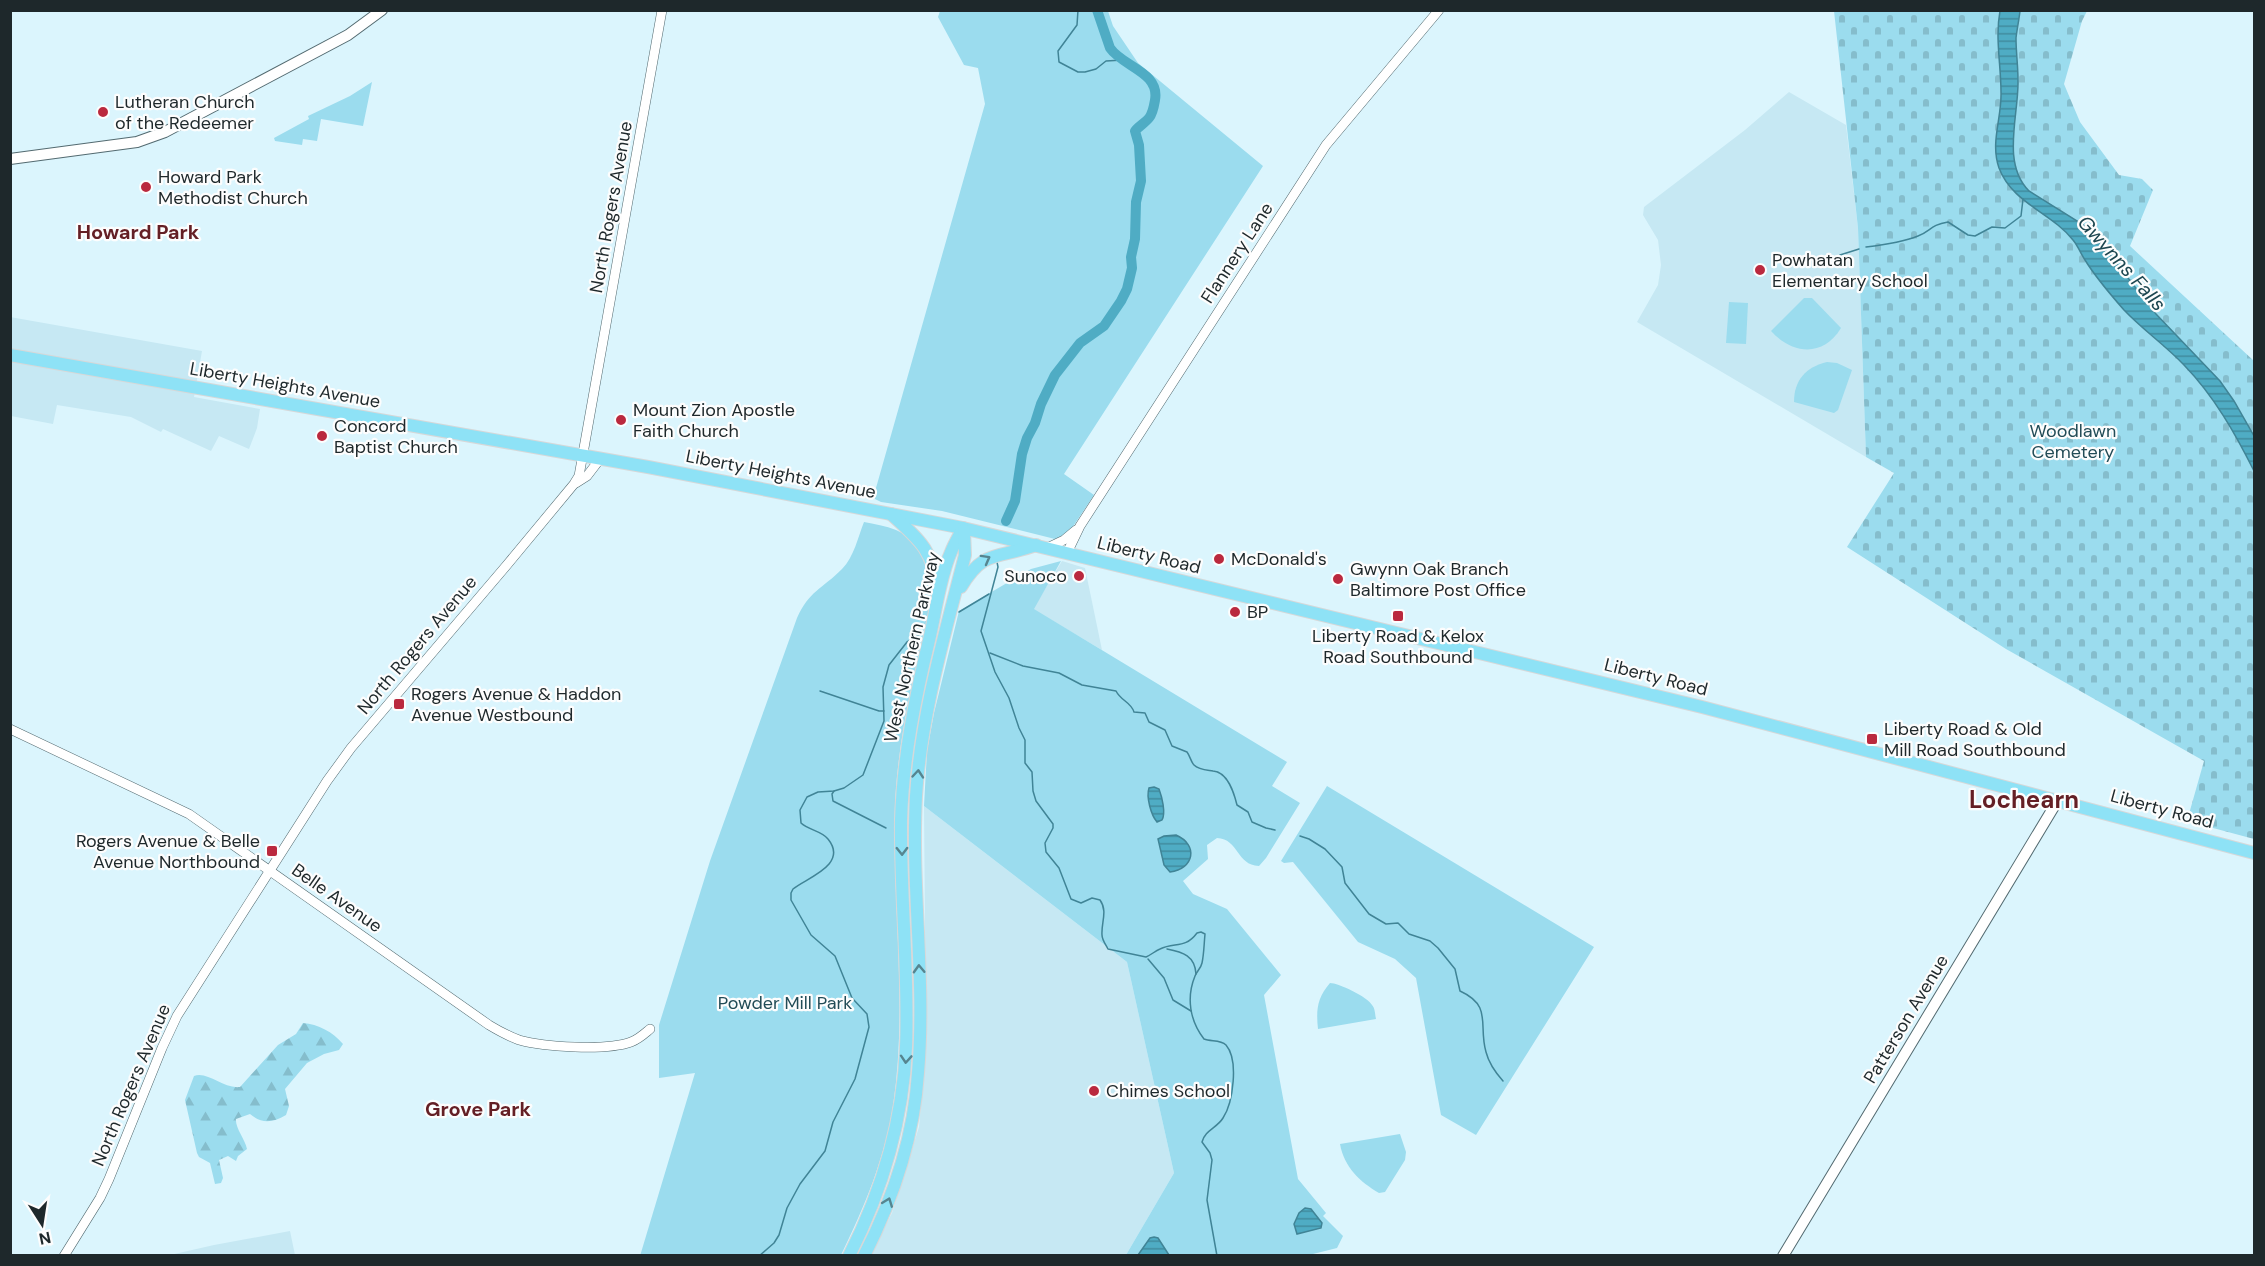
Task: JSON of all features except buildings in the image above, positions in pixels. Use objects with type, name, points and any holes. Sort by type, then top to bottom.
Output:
[{"type":"main road","points":[[10,159],[137,142],[165,132],[348,35],[382,10]]},
{"type":"main road","name":"Liberty Heights Avenue","points":[[10,355],[600,459],[963,528],[1041,547]]},
{"type":"main road","points":[[890,514],[919,539],[928,553],[934,566],[938,604]]},
{"type":"main road","name":"West Northern Parkway","points":[[864,1256],[890,1200],[910,1128],[918,1076],[921,1007],[915,843],[917,779],[927,711],[965,555],[963,528]]},
{"type":"main road","name":"West Northern Parkway","points":[[849,1256],[878,1194],[893,1141],[905,1065],[903,789],[911,721],[950,553],[963,528]]},
{"type":"main road","points":[[954,598],[970,572],[980,562],[993,555],[1041,547]]},
{"type":"main road","name":"Liberty Road","points":[[1041,547],[1702,707],[2254,853]]},
{"type":"main road","name":"Patterson Avenue","points":[[1783,1256],[2058,800]]},
{"type":"main road","points":[[906,1000],[921,1007]]},
{"type":"street","name":"North Rogers Avenue","points":[[64,1256],[96,1205],[109,1179],[177,1016],[327,781],[351,748],[579,476],[662,10]]},
{"type":"street","name":"Flannery Lane","points":[[1067,553],[1080,526],[1326,145],[1439,10]]},
{"type":"street","points":[[574,484],[586,476],[600,459]]},
{"type":"street","name":"Flannery Lane","points":[[1041,547],[1065,539],[1080,526]]},
{"type":"street","name":"Belle Avenue","points":[[10,729],[177,807],[489,1025],[510,1037],[549,1045],[619,1045],[637,1040],[650,1029]]},
{"type":"shaded area","name":"Gwynns Falls","points":[[2000,11],[2020,11],[2016,38],[2018,94],[2013,153],[2021,180],[2029,191],[2090,229],[2156,314],[2220,381],[2254,436],[2254,471],[2223,415],[2195,377],[2124,310],[2098,280],[2075,242],[2054,222],[2023,199],[2005,180],[1999,168],[1996,149],[2001,102],[1998,41]]},
{"type":"shaded area","name":"Powhatan Elementary School","points":[[1789,92],[1846,125],[1858,228],[1866,457],[1637,322],[1658,285],[1661,265],[1658,240],[1643,215],[1644,207],[1745,130]]},
{"type":"shaded area","points":[[10,317],[202,351],[194,397],[260,409],[257,428],[249,449],[219,436],[211,451],[163,429],[161,432],[131,417],[57,405],[53,424],[11,416]]},
{"type":"shaded area","points":[[1062,561],[1085,568],[1102,650],[1033,609]]},
{"type":"shaded area","points":[[1149,788],[1159,789],[1164,809],[1162,820],[1157,822],[1151,811],[1148,796]]},
{"type":"shaded area","points":[[924,806],[1127,962],[1174,1173],[1126,1255],[870,1256],[892,1213],[919,1127],[926,1045]]},
{"type":"shaded area","points":[[1176,835],[1188,845],[1191,856],[1189,862],[1184,866],[1170,872],[1164,865],[1158,839]]},
{"type":"shaded area","points":[[1305,1208],[1311,1209],[1322,1223],[1321,1228],[1297,1234],[1294,1224],[1299,1213]]},
{"type":"shaded area","points":[[290,1231],[295,1255],[170,1255],[214,1245]]},
{"type":"shaded area","points":[[1150,1238],[1158,1238],[1169,1255],[1138,1255]]},
{"type":"green space","points":[[940,11],[1108,11],[1113,26],[1138,63],[1263,166],[1064,474],[1094,495],[1068,534],[1055,539],[942,511],[881,502],[875,499],[874,495],[985,104],[978,68],[964,65],[938,17]]},
{"type":"green space","name":"Woodlawn Cemetery","points":[[1834,11],[2087,11],[2064,84],[2080,122],[2119,175],[2142,179],[2153,190],[2130,246],[2254,361],[2254,839],[2187,821],[2204,761],[2006,649],[1847,547],[1894,473],[1866,457],[1858,228]]},
{"type":"green space","points":[[372,82],[363,126],[321,119],[317,141],[303,139],[302,145],[275,141],[274,138],[309,119],[308,116],[350,96]]},
{"type":"green space","points":[[1804,298],[1812,298],[1841,328],[1834,338],[1816,348],[1798,348],[1779,339],[1771,331]]},
{"type":"green space","points":[[1729,302],[1748,303],[1746,344],[1726,343]]},
{"type":"green space","points":[[1827,362],[1837,363],[1852,370],[1838,410],[1834,413],[1794,402],[1796,387],[1807,371]]},
{"type":"green space","name":"Powder Mill Park","points":[[864,522],[896,530],[914,543],[925,561],[931,594],[931,604],[908,704],[897,779],[895,843],[899,1031],[893,1106],[885,1145],[858,1219],[841,1255],[640,1256],[695,1073],[659,1078],[659,1025],[710,861],[797,618],[811,596],[846,564],[853,553]]},
{"type":"green space","points":[[1061,561],[1034,609],[1287,762],[1272,786],[1300,803],[1266,858],[1259,866],[1251,865],[1230,843],[1217,838],[1207,845],[1208,859],[1183,881],[1193,894],[1227,909],[1281,975],[1264,995],[1298,1179],[1326,1213],[1323,1216],[1343,1236],[1337,1248],[1305,1256],[1126,1255],[1174,1173],[1127,962],[924,806],[927,751],[959,611],[1031,569]]},
{"type":"green space","points":[[1327,786],[1594,947],[1476,1135],[1441,1115],[1416,978],[1395,959],[1358,942],[1293,862],[1281,861]]},
{"type":"green space","points":[[1330,983],[1365,998],[1373,1006],[1376,1019],[1318,1029],[1318,1004]]},
{"type":"green space","points":[[303,1023],[325,1029],[343,1044],[339,1050],[324,1054],[307,1063],[285,1089],[289,1106],[286,1115],[267,1121],[259,1120],[250,1114],[236,1119],[247,1149],[238,1156],[236,1161],[228,1156],[219,1160],[223,1178],[221,1183],[215,1184],[210,1163],[199,1157],[197,1153],[185,1100],[194,1076],[205,1076],[240,1087],[278,1045],[296,1034]]},
{"type":"green space","points":[[1400,1134],[1406,1152],[1405,1160],[1385,1192],[1379,1193],[1365,1184],[1349,1167],[1340,1144]]},
{"type":"waterway","points":[[1078,10],[1077,25],[1058,51],[1059,62],[1078,72],[1085,72],[1096,69],[1106,61],[1123,60]]},
{"type":"waterway","points":[[1006,521],[1015,501],[1022,454],[1027,438],[1055,375],[1080,343],[1104,326],[1127,289],[1132,268],[1136,202],[1141,181],[1139,145],[1135,131],[1151,114],[1155,91],[1146,76],[1116,55],[1110,48],[1097,10]]},
{"type":"waterway","points":[[1866,247],[1912,238],[1948,222],[1968,235],[1975,236],[1992,227],[2005,228],[2021,216],[2023,199]]},
{"type":"waterway","points":[[1840,255],[1859,249]]},
{"type":"waterway","points":[[997,562],[998,567],[981,631],[995,672],[1009,698],[1025,740],[1025,763],[1032,772],[1036,801],[1053,824],[1045,843],[1046,852],[1059,868],[1071,899],[1081,903],[1092,898],[1100,900],[1104,913],[1102,937],[1108,949],[1146,957],[1165,947],[1188,941],[1197,933],[1205,934],[1202,963],[1192,984],[1191,1009],[1195,1025],[1204,1039],[1226,1045],[1230,1052],[1233,1071],[1232,1092],[1227,1111],[1202,1142],[1212,1160],[1207,1200],[1217,1256]]},
{"type":"waterway","points":[[959,612],[989,594]]},
{"type":"waterway","points":[[759,1256],[774,1243],[779,1235],[787,1208],[800,1184],[825,1151],[833,1122],[855,1079],[869,1027],[867,1014],[852,998],[835,956],[811,935],[791,900],[793,889],[823,870],[833,856],[833,848],[828,839],[801,823],[800,810],[807,797],[818,792],[844,788],[863,775],[884,721],[883,687],[889,665],[907,642],[920,634]]},
{"type":"waterway","points":[[990,653],[1023,666],[1059,673],[1082,685],[1116,691],[1134,712],[1145,713],[1149,722],[1165,730],[1172,746],[1187,752],[1196,767],[1223,775],[1230,784],[1237,805],[1248,812],[1252,822],[1275,830]]},
{"type":"waterway","points":[[820,691],[884,711]]},
{"type":"waterway","points":[[834,791],[833,801],[886,828]]},
{"type":"waterway","points":[[1300,836],[1325,849],[1342,867],[1345,883],[1369,914],[1386,924],[1398,923],[1409,934],[1430,941],[1438,948],[1455,969],[1460,991],[1477,1003],[1481,1010],[1487,1056],[1503,1081]]},
{"type":"waterway","points":[[1167,949],[1191,959],[1196,974]]},
{"type":"waterway","points":[[1148,959],[1164,978],[1173,1000],[1191,1011]]},
{"type":"place","name":"Lutheran Church of the Redeemer","points":[[103,112]]},
{"type":"place","name":"Howard Park Methodist Church","points":[[146,187]]},
{"type":"place","name":"Powhatan Elementary School","points":[[1760,270]]},
{"type":"place","name":"Mount Zion Apostle Faith Church","points":[[621,420]]},
{"type":"place","name":"Concord Baptist Church","points":[[322,436]]},
{"type":"place","name":"McDonald's","points":[[1219,559]]},
{"type":"place","name":"Sunoco","points":[[1079,576]]},
{"type":"place","name":"Gwynn Oak Branch Baltimore Post Office","points":[[1338,579]]},
{"type":"place","name":"BP","points":[[1235,612]]},
{"type":"place","name":"Liberty Road & Kelox Road Southbound","points":[[1398,616]]},
{"type":"place","name":"Rogers Avenue & Haddon Avenue Westbound","points":[[399,704]]},
{"type":"place","name":"Liberty Road & Old Mill Road Southbound","points":[[1872,739]]},
{"type":"place","name":"Rogers Avenue & Belle Avenue Northbound","points":[[272,851]]},
{"type":"place","name":"Chimes School","points":[[1094,1091]]},
{"type":"district","name":"Howard Park","points":[[138,232]]},
{"type":"district","name":"Lochearn","points":[[2024,800]]},
{"type":"district","name":"Grove Park","points":[[478,1109]]}]
